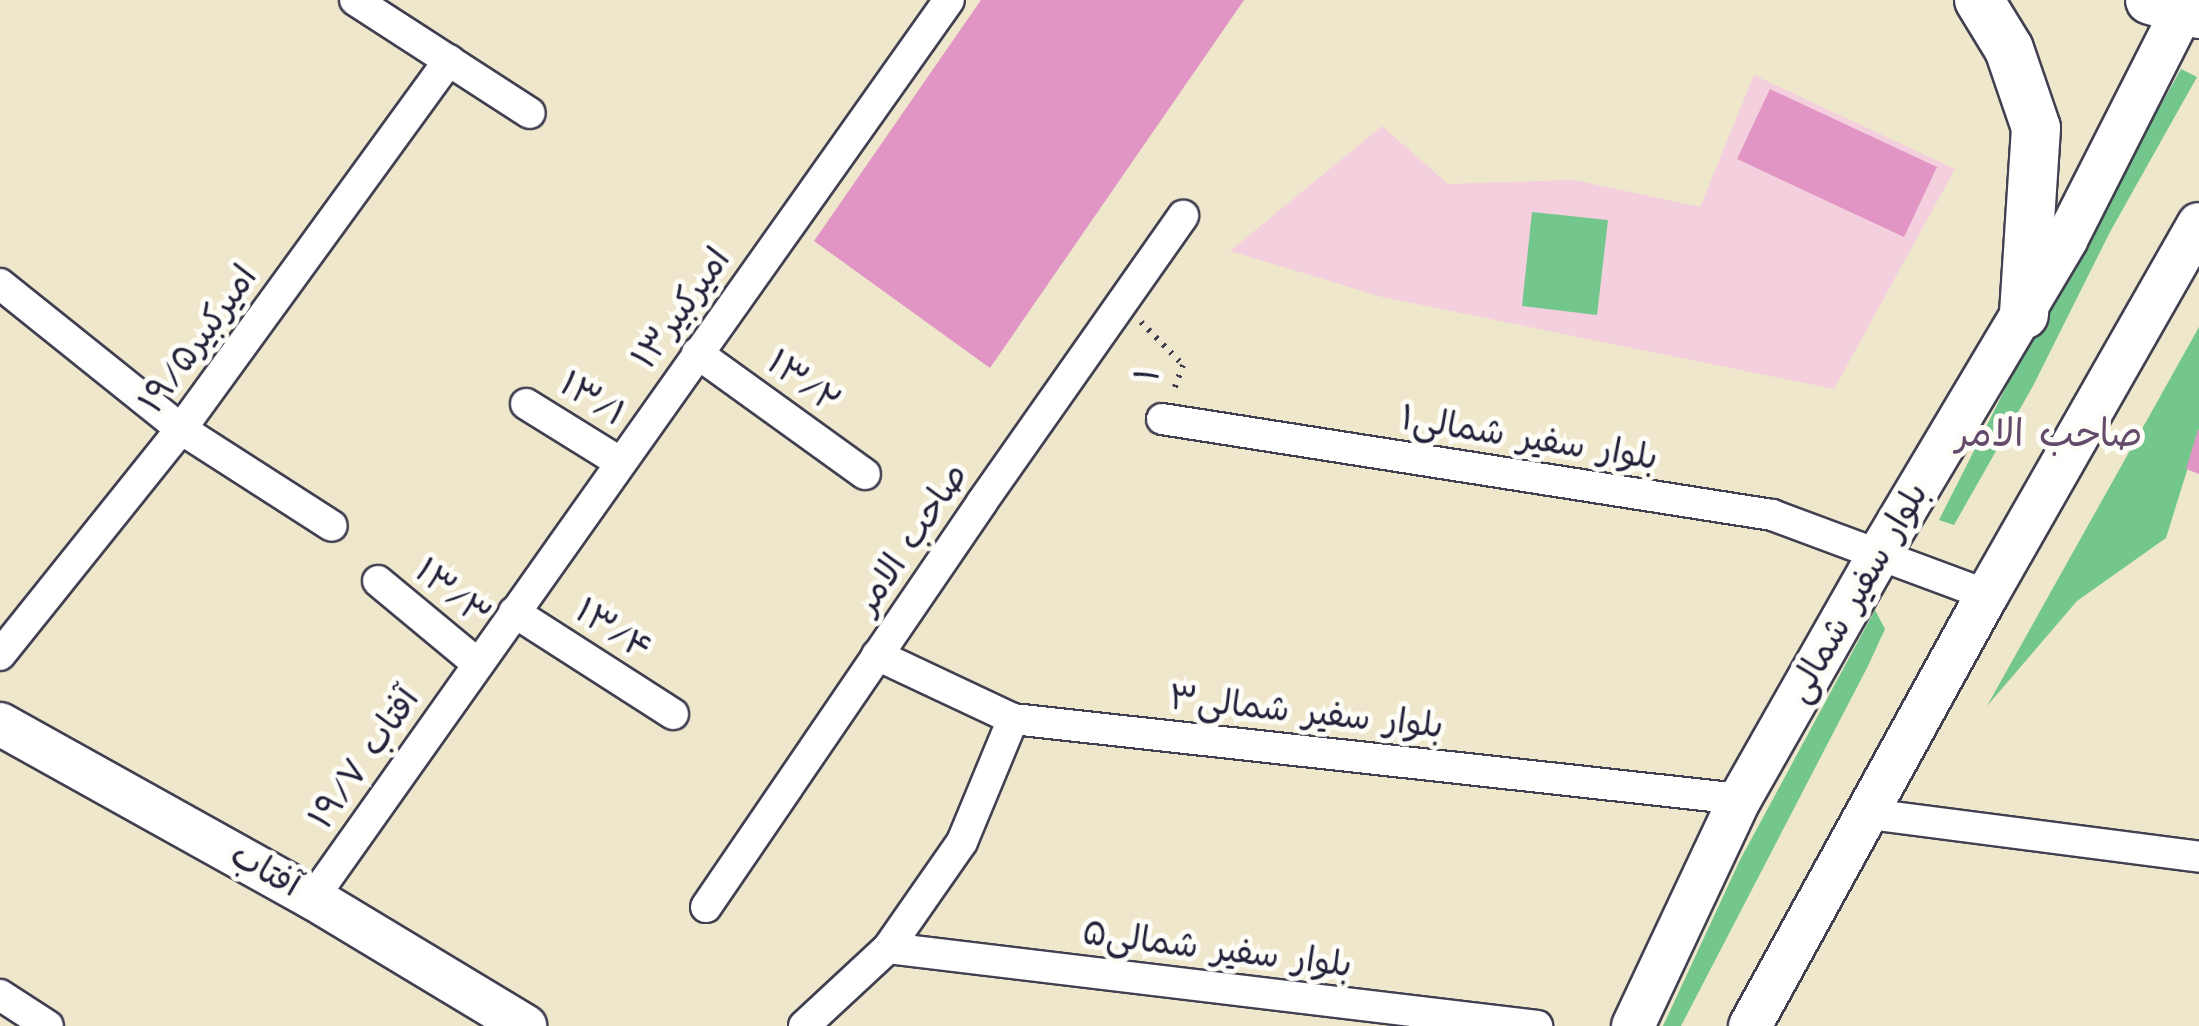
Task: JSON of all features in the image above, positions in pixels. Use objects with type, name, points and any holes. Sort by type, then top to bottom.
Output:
[{"type":"main road","points":[[1979,0],[2010,49],[2036,128],[2024,314]]},
{"type":"main road","name":"بلوار سفیر شمالی","points":[[1633,1026],[1740,799],[1878,554],[2024,314],[2180,6]]},
{"type":"main road","points":[[1750,1026],[1988,594],[2199,224]]},
{"type":"main road","name":"آفتاب","points":[[0,724],[313,898],[525,1026]]},
{"type":"street","points":[[356,0],[530,112]]},
{"type":"street","name":"امیرکبیر۱۳","points":[[478,664],[618,460],[949,0]]},
{"type":"street","name":"امیرکبیر۱۹/۵","points":[[0,655],[182,429],[448,60]]},
{"type":"street","name":"صاحب الامر","points":[[706,907],[1184,216]]},
{"type":"street","points":[[0,284],[182,429],[332,526]]},
{"type":"street","name":"۱۳/۲","points":[[697,353],[865,474]]},
{"type":"street","name":"۱۳/۱","points":[[526,404],[618,460]]},
{"type":"street","name":"بلوار سفیر شمالی۱","points":[[1162,420],[1772,516],[1988,594]]},
{"type":"street","name":"۱۳/۳","points":[[378,581],[478,664]]},
{"type":"street","name":"۱۳/۴","points":[[514,612],[672,714]]},
{"type":"street","name":"بلوار سفیر شمالی۳","points":[[878,656],[1013,718],[1740,799]]},
{"type":"street","name":"آفتاب ۱۹/۷","points":[[313,898],[478,664]]},
{"type":"street","points":[[804,1026],[888,948],[962,842],[1013,718]]},
{"type":"street","points":[[1870,814],[2199,857]]},
{"type":"street","name":"بلوار سفیر شمالی۵","points":[[888,948],[1537,1026]]},
{"type":"street","points":[[0,995],[48,1026]]},
{"type":"path","name":"۱","points":[[1122,303],[1184,365],[1162,420]]},
{"type":"shaded area","points":[[1754,75],[1955,169],[1834,389],[1382,297],[1230,251],[1382,126],[1448,184],[1574,180],[1700,207]]},
{"type":"green space","points":[[2181,69],[2197,77],[2110,232],[2033,386],[1954,525],[1939,520],[2040,320]]},
{"type":"green space","points":[[1532,212],[1608,220],[1597,315],[1522,306]]},
{"type":"green space","points":[[2199,327],[2199,432],[2166,538],[2077,601],[1987,706]]},
{"type":"green space","points":[[1875,610],[1885,629],[1868,666],[1681,1026],[1663,1026],[1740,860]]},
{"type":"building","points":[[981,0],[1244,0],[990,368],[814,241]]},
{"type":"building","points":[[1770,89],[1937,167],[1904,237],[1737,159]]},
{"type":"building","points":[[2199,430],[2199,474],[2186,469]]},
{"type":"district","name":"صاحب الامر","points":[[2049,436]]}]
